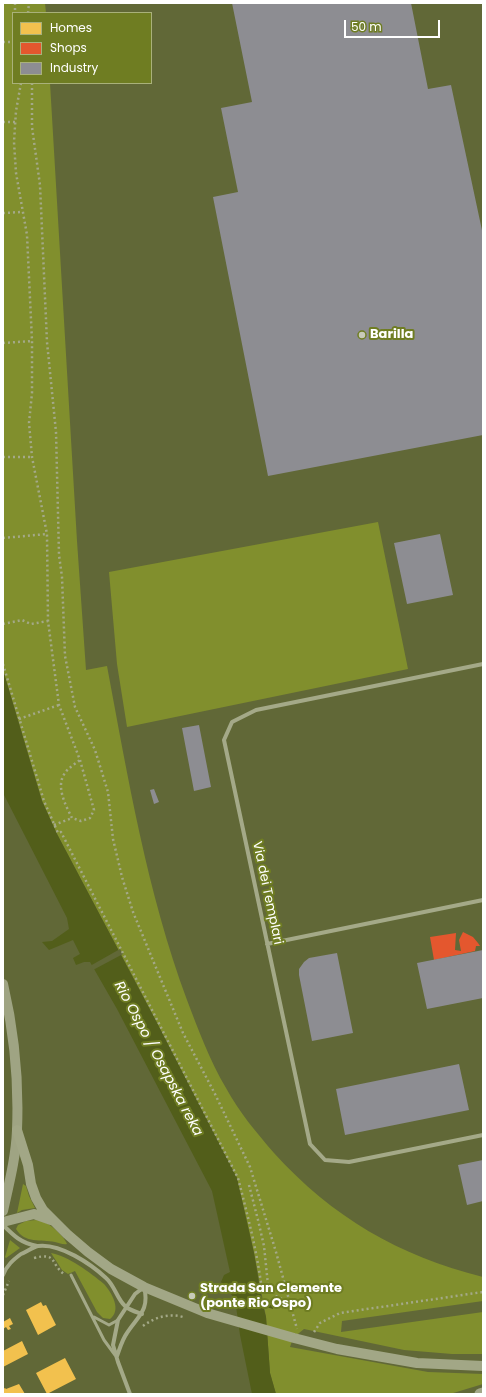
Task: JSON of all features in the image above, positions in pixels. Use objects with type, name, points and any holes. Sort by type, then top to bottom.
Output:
[{"type":"main road","points":[[3,984],[9,1010],[13,1044],[16,1078],[17,1130],[14,1161],[3,1211]]},
{"type":"main road","points":[[17,1130],[36,1198],[43,1210],[88,1252],[111,1270],[144,1287],[207,1314],[295,1335],[337,1349],[417,1364],[483,1366]]},
{"type":"main road","points":[[3,1222],[34,1214],[52,1220]]},
{"type":"street","name":"Via dei Templari","points":[[483,664],[256,710],[232,722],[224,740],[310,1144],[325,1160],[349,1162],[483,1135]]},
{"type":"street","points":[[267,944],[483,900]]},
{"type":"street","points":[[3,1225],[26,1244],[62,1250],[82,1261],[107,1279],[116,1290],[121,1302],[126,1307],[142,1314]]},
{"type":"street","points":[[3,1274],[14,1259],[37,1246]]},
{"type":"street","points":[[116,1356],[128,1332],[142,1314],[145,1307],[146,1295],[144,1287],[135,1294],[118,1320],[113,1345],[116,1356],[130,1394]]},
{"type":"lane","points":[[71,1275],[104,1340],[116,1356]]},
{"type":"lane","points":[[92,1316],[108,1325],[118,1320]]},
{"type":"path","points":[[21,84],[16,111],[14,142],[16,173],[27,235],[32,341],[32,393],[29,423],[32,457],[47,534],[48,622],[59,705],[80,760],[94,810],[90,818],[81,821],[72,818],[54,824]]},
{"type":"path","points":[[32,84],[32,127],[40,185],[48,342],[56,432],[59,555],[62,577],[64,656],[75,707],[95,750],[108,792],[114,840],[122,877],[133,912],[183,1033],[215,1094],[250,1167],[291,1303],[295,1335]]},
{"type":"path","points":[[3,122],[16,122]]},
{"type":"path","points":[[3,214],[22,212]]},
{"type":"path","points":[[3,343],[32,341]]},
{"type":"path","points":[[3,457],[32,457]]},
{"type":"path","points":[[3,538],[47,534]]},
{"type":"path","points":[[3,624],[22,620],[31,624],[48,622]]},
{"type":"path","points":[[3,664],[44,800],[58,833],[61,832],[238,1178],[247,1212],[261,1283]]},
{"type":"path","points":[[19,719],[59,705]]},
{"type":"path","points":[[72,818],[61,790],[61,781],[64,773],[80,760]]},
{"type":"path","points":[[249,1185],[264,1246],[268,1285],[276,1296],[291,1303]]},
{"type":"path","points":[[29,1260],[40,1256],[52,1258],[60,1271],[66,1276]]},
{"type":"path","points":[[3,1295],[10,1277]]},
{"type":"path","points":[[311,1336],[320,1323],[340,1313],[483,1292]]},
{"type":"path","points":[[141,1328],[152,1320],[168,1315],[185,1317]]},
{"type":"shaded area","points":[[3,3],[45,3],[46,12],[12,12],[12,84],[50,84],[86,670],[107,666],[131,792],[150,876],[173,959],[187,1000],[210,1056],[231,1097],[242,1114],[274,1153],[296,1176],[343,1215],[369,1231],[423,1258],[483,1277],[483,1301],[342,1321],[341,1332],[483,1312],[483,1354],[452,1354],[404,1350],[304,1329],[293,1338],[290,1347],[428,1372],[483,1374],[483,1384],[450,1394],[276,1394],[270,1373],[266,1317],[254,1253],[237,1178],[57,834],[42,801],[3,670]]},
{"type":"shaded area","points":[[378,522],[408,669],[127,727],[117,664],[109,572]]},
{"type":"shaded area","points":[[23,1184],[26,1186],[35,1208],[22,1210],[17,1213]]},
{"type":"shaded area","points":[[36,1220],[45,1222],[52,1227],[66,1241],[67,1244],[29,1239],[20,1234],[16,1229],[18,1225],[26,1221]]},
{"type":"shaded area","points":[[10,1240],[20,1248],[6,1258],[5,1257]]},
{"type":"shaded area","points":[[51,1253],[72,1261],[104,1284],[113,1297],[115,1306],[114,1315],[110,1319],[103,1318],[97,1312],[75,1271],[68,1274],[62,1270]]},
{"type":"water","name":"Rio Ospo / Osapska reka","points":[[3,670],[42,801],[57,834],[237,1178],[254,1253],[262,1301],[273,1306],[273,1309],[263,1306],[266,1317],[270,1373],[276,1394],[252,1394],[240,1335],[235,1299],[221,1282],[224,1275],[230,1272],[212,1191],[117,1009],[90,962],[84,962],[76,965],[73,958],[80,954],[73,940],[49,950],[42,942],[52,941],[69,929],[67,918],[3,793]]},
{"type":"pier","points":[[120,949],[123,954],[93,970],[90,966]]},
{"type":"building: Homes","points":[[41,1302],[43,1306],[46,1305],[56,1325],[38,1335],[26,1310]]},
{"type":"building: Homes","points":[[10,1318],[13,1324],[9,1326],[11,1329],[8,1330],[6,1327],[3,1329],[3,1322]]},
{"type":"building: Homes","points":[[22,1341],[28,1354],[3,1367],[3,1351]]},
{"type":"building: Homes","points":[[65,1358],[76,1379],[47,1394],[36,1373]]},
{"type":"building: Homes","points":[[19,1384],[25,1394],[3,1394],[3,1389]]},
{"type":"building: Shops","points":[[463,932],[473,937],[480,946],[476,946],[475,951],[434,960],[430,937],[456,933],[455,950],[461,951],[459,940]]},
{"type":"building: Industry","name":"Barilla","points":[[232,3],[411,3],[428,89],[451,85],[483,235],[483,435],[268,476],[213,197],[238,192],[221,108],[252,102]]},
{"type":"building: Industry","points":[[440,534],[453,595],[407,604],[394,543]]},
{"type":"building: Industry","points":[[199,725],[211,787],[194,791],[182,728]]},
{"type":"building: Industry","points":[[154,789],[159,802],[154,804],[150,790]]},
{"type":"building: Industry","points":[[483,950],[483,998],[427,1009],[417,963]]},
{"type":"building: Industry","points":[[337,953],[353,1033],[312,1041],[299,969],[309,958]]},
{"type":"building: Industry","points":[[459,1064],[469,1110],[345,1135],[336,1089]]},
{"type":"building: Industry","points":[[483,1160],[483,1201],[467,1205],[458,1165]]},
{"type":"place","name":"Barilla","points":[[362,335]]},
{"type":"place","name":"Strada San Clemente (ponte Rio Ospo)","points":[[192,1296]]}]
